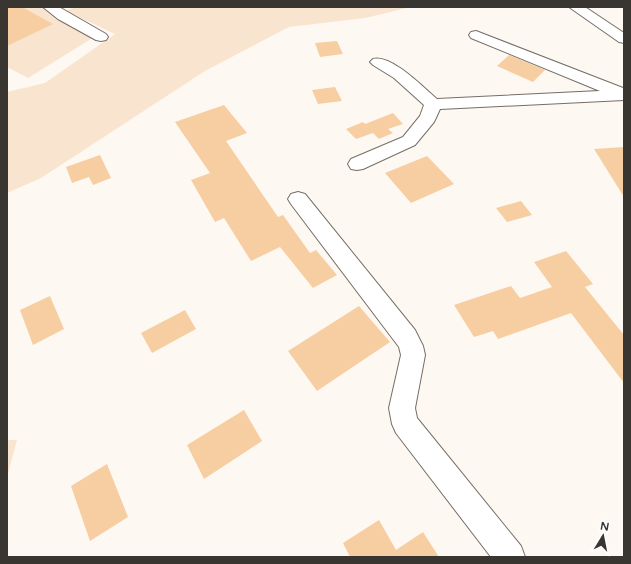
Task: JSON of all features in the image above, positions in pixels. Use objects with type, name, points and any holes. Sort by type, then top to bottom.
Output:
[{"type":"street","points":[[50,7],[101,38]]},
{"type":"street","points":[[576,7],[624,39]]},
{"type":"street","points":[[476,35],[624,95]]},
{"type":"street","points":[[378,62],[400,75],[433,104],[624,95]]},
{"type":"street","points":[[356,164],[409,141],[428,118],[433,104]]},
{"type":"street","points":[[298,199],[407,338],[413,355],[402,408],[405,424],[510,557]]},
{"type":"shaded area","points":[[7,7],[50,7],[99,34],[28,78],[7,67]]},
{"type":"shaded area","points":[[75,7],[411,7],[365,18],[289,27],[205,71],[41,178],[7,193],[7,92],[45,83],[115,34],[66,11]]},
{"type":"shaded area","points":[[7,440],[17,440],[7,477]]},
{"type":"building","points":[[7,7],[22,7],[53,24],[7,46]]},
{"type":"building","points":[[337,41],[343,54],[320,57],[315,43]]},
{"type":"building","points":[[509,55],[545,70],[533,82],[497,66]]},
{"type":"building","points":[[335,87],[342,101],[318,104],[312,90]]},
{"type":"building","points":[[224,105],[247,133],[226,141],[278,217],[283,215],[310,253],[316,250],[337,275],[313,288],[280,247],[251,261],[224,218],[215,222],[191,180],[210,173],[175,122]]},
{"type":"building","points":[[393,113],[403,124],[388,129],[393,133],[379,139],[373,133],[356,139],[346,129],[363,122],[365,124]]},
{"type":"building","points":[[624,147],[624,197],[594,149]]},
{"type":"building","points":[[100,155],[111,178],[93,185],[89,177],[72,183],[66,167]]},
{"type":"building","points":[[427,156],[454,184],[411,203],[385,173]]},
{"type":"building","points":[[521,201],[532,215],[507,222],[496,208]]},
{"type":"building","points":[[566,251],[593,284],[585,287],[624,335],[624,383],[571,313],[498,339],[493,331],[474,337],[454,305],[511,286],[520,298],[552,287],[534,262]]},
{"type":"building","points":[[50,296],[64,329],[33,345],[20,310]]},
{"type":"building","points":[[359,306],[390,342],[317,391],[288,351]]},
{"type":"building","points":[[185,310],[196,329],[152,353],[141,333]]},
{"type":"building","points":[[244,410],[262,441],[204,479],[187,445]]},
{"type":"building","points":[[107,464],[128,517],[90,541],[71,486]]},
{"type":"building","points":[[379,520],[396,550],[423,532],[439,557],[350,557],[343,543]]}]
